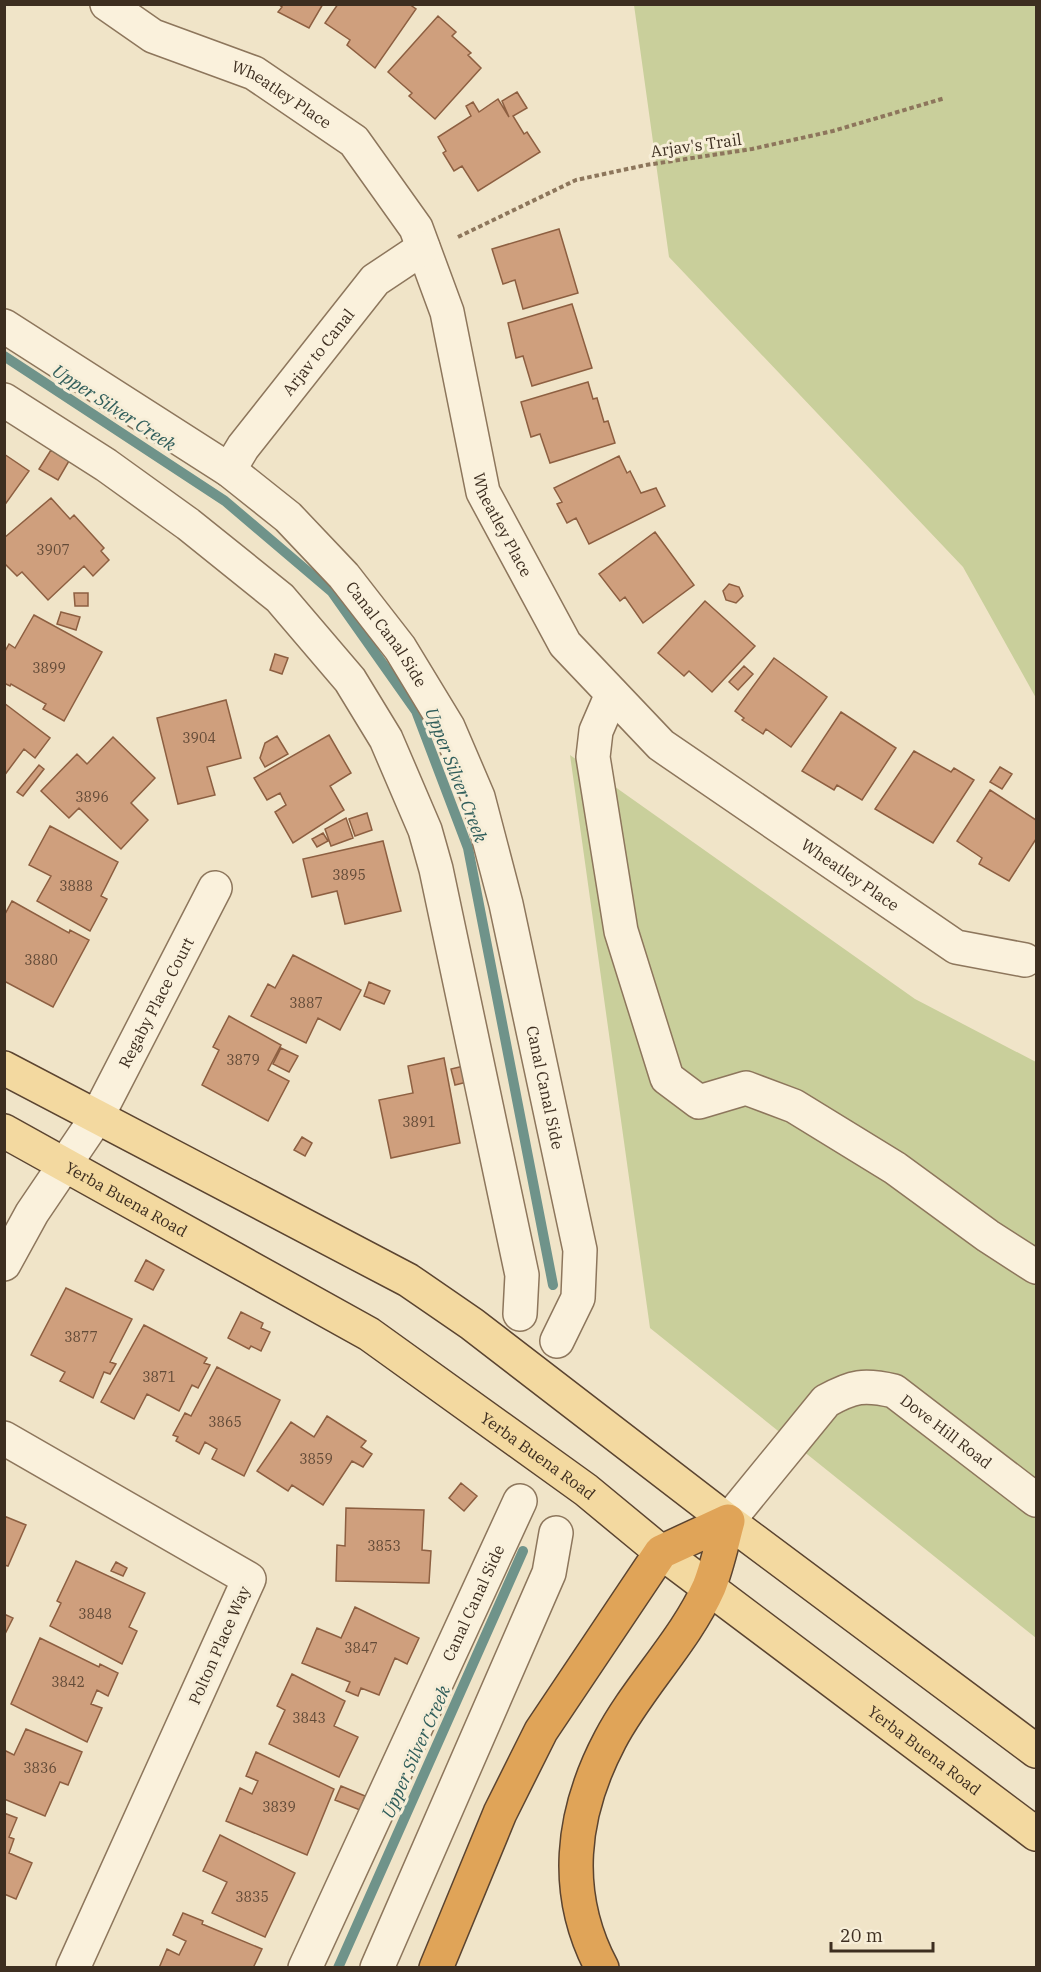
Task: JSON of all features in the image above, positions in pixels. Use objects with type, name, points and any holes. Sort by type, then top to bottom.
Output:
[{"type":"highway","points":[[436,1968],[500,1813],[541,1731],[661,1552],[728,1521]]},
{"type":"highway","points":[[602,1968],[585,1929],[576,1899],[575,1862],[587,1795],[610,1740],[708,1587],[728,1521]]},
{"type":"main road","points":[[4,1068],[408,1280],[472,1324],[728,1521],[1036,1751]]},
{"type":"main road","name":"Yerba Buena Road","points":[[4,1131],[67,1164],[369,1335],[586,1490],[661,1552],[1036,1834]]},
{"type":"street","name":"Wheatley Place","points":[[107,4],[153,36],[254,73],[354,141],[416,228],[447,312],[483,492],[565,644],[612,694],[661,745],[956,947],[1025,960]]},
{"type":"street","name":"Arjav to Canal","points":[[229,470],[243,447],[375,280],[423,248]]},
{"type":"street","name":"Canal Canal Side","points":[[4,326],[229,470],[288,517],[344,576],[400,648],[448,727],[478,797],[506,904],[580,1250],[578,1298],[557,1341]]},
{"type":"street","points":[[4,400],[106,465],[188,524],[280,598],[350,680],[386,739],[425,830],[436,869],[522,1275],[520,1314]]},
{"type":"street","points":[[612,694],[596,731],[593,757],[621,931],[667,1078],[699,1102],[746,1089],[794,1106],[895,1168],[988,1236],[1036,1267]]},
{"type":"street","name":"Regaby Place Court","points":[[4,1264],[32,1213],[97,1117],[215,888]]},
{"type":"street","name":"Dove Hill Road","points":[[728,1521],[826,1401],[848,1389],[870,1385],[894,1391],[1036,1500]]},
{"type":"street","name":"Polton Place Way","points":[[4,1438],[249,1579],[74,1968]]},
{"type":"street","name":"Canal Canal Side","points":[[305,1968],[520,1501]]},
{"type":"street","points":[[377,1968],[549,1573],[556,1533]]},
{"type":"path","name":"Arjav's Trail","points":[[458,237],[576,180],[646,165],[752,149],[833,131],[945,99]]},
{"type":"green space","points":[[634,5],[1036,5],[1036,698],[963,567],[669,257]]},
{"type":"green space","points":[[570,755],[915,999],[1036,1062],[1036,1638],[650,1328]]},
{"type":"building","points":[[278,4],[323,4],[309,28],[278,12],[282,7]]},
{"type":"building","points":[[338,4],[409,4],[416,9],[375,68],[347,45],[350,40],[325,23]]},
{"type":"building","points":[[438,16],[456,32],[452,36],[471,53],[468,55],[481,68],[435,119],[409,96],[412,93],[388,72]]},
{"type":"building","points":[[517,92],[527,108],[513,116],[524,134],[527,132],[540,152],[478,191],[462,166],[454,171],[443,153],[446,151],[438,137],[471,116],[466,106],[473,102],[479,112],[498,99],[509,117],[502,101]]},
{"type":"building","points":[[559,229],[578,293],[523,309],[515,280],[503,284],[492,249]]},
{"type":"building","points":[[572,304],[592,368],[532,386],[523,356],[516,358],[508,323]]},
{"type":"building","points":[[588,382],[593,399],[597,398],[604,422],[608,421],[615,443],[550,463],[540,434],[531,437],[521,402]]},
{"type":"building","points":[[51,450],[69,461],[58,480],[39,469]]},
{"type":"building","points":[[4,454],[29,471],[4,506]]},
{"type":"building","points":[[619,456],[627,473],[630,471],[641,493],[656,488],[665,506],[589,544],[576,518],[567,523],[557,504],[562,502],[554,488]]},
{"type":"building","points":[[51,498],[70,519],[74,515],[104,548],[101,551],[109,560],[93,576],[84,566],[48,600],[22,572],[17,576],[4,563],[4,538]]},
{"type":"building","points":[[655,532],[694,585],[643,623],[625,597],[620,601],[599,574]]},
{"type":"building","points":[[729,584],[739,587],[743,596],[736,603],[726,600],[723,591]]},
{"type":"building","points":[[74,593],[88,593],[88,606],[75,606]]},
{"type":"building","points":[[705,601],[755,646],[712,692],[689,671],[684,676],[658,653]]},
{"type":"building","points":[[61,612],[80,617],[76,630],[57,624]]},
{"type":"building","points":[[34,615],[102,652],[64,721],[43,709],[46,704],[11,684],[10,686],[4,683],[4,653],[9,644],[15,648]]},
{"type":"building","points":[[275,654],[288,658],[282,674],[270,670]]},
{"type":"building","points":[[774,658],[827,697],[791,747],[766,729],[763,734],[742,720],[744,718],[735,711]]},
{"type":"building","points":[[744,666],[753,674],[738,690],[729,682]]},
{"type":"building","points":[[226,700],[241,758],[207,767],[215,795],[178,804],[157,718]]},
{"type":"building","points":[[4,703],[50,738],[35,758],[24,749],[4,776]]},
{"type":"building","points":[[841,712],[896,748],[862,800],[837,785],[834,790],[802,771]]},
{"type":"building","points":[[329,735],[351,773],[330,786],[344,810],[293,843],[275,812],[286,805],[280,793],[267,800],[254,778]]},
{"type":"building","points":[[277,736],[288,754],[265,767],[260,758],[265,743]]},
{"type":"building","points":[[113,737],[155,778],[131,803],[148,820],[121,849],[79,808],[69,818],[41,791],[77,754],[87,764]]},
{"type":"building","points":[[914,751],[951,772],[954,768],[974,780],[933,843],[875,809]]},
{"type":"building","points":[[39,765],[44,769],[23,796],[17,792]]},
{"type":"building","points":[[1000,767],[1012,774],[1002,789],[990,782]]},
{"type":"building","points":[[990,790],[1036,820],[1036,839],[1009,881],[979,864],[982,858],[957,841]]},
{"type":"building","points":[[367,813],[372,830],[355,836],[349,819]]},
{"type":"building","points":[[346,818],[353,838],[331,846],[325,829]]},
{"type":"building","points":[[50,826],[118,862],[101,896],[107,899],[90,931],[37,901],[51,876],[29,865]]},
{"type":"building","points":[[323,833],[328,841],[317,847],[312,839]]},
{"type":"building","points":[[383,841],[401,911],[345,924],[337,891],[312,897],[303,859]]},
{"type":"building","points":[[12,901],[69,933],[70,930],[89,940],[53,1007],[4,981],[4,916]]},
{"type":"building","points":[[293,955],[361,990],[340,1030],[318,1018],[306,1043],[251,1016],[268,984],[275,988]]},
{"type":"building","points":[[369,982],[390,991],[384,1004],[364,996]]},
{"type":"building","points":[[229,1016],[281,1045],[268,1070],[289,1081],[268,1121],[202,1085],[219,1050],[213,1047]]},
{"type":"building","points":[[281,1048],[298,1056],[289,1072],[273,1064]]},
{"type":"building","points":[[444,1058],[460,1143],[391,1158],[379,1100],[413,1093],[408,1066]]},
{"type":"building","points":[[464,1066],[467,1082],[455,1085],[451,1069]]},
{"type":"building","points":[[302,1137],[312,1143],[305,1156],[294,1150]]},
{"type":"building","points":[[146,1260],[164,1270],[153,1290],[135,1281]]},
{"type":"building","points":[[66,1288],[132,1319],[110,1362],[116,1364],[110,1374],[104,1372],[93,1398],[60,1381],[65,1372],[31,1355]]},
{"type":"building","points":[[241,1312],[263,1323],[261,1328],[270,1332],[261,1351],[251,1346],[249,1349],[228,1338]]},
{"type":"building","points":[[144,1325],[207,1358],[204,1363],[210,1365],[198,1388],[192,1385],[179,1411],[147,1394],[134,1419],[101,1402]]},
{"type":"building","points":[[217,1367],[280,1400],[244,1476],[212,1459],[217,1449],[205,1442],[199,1454],[176,1441],[178,1437],[173,1435],[185,1413],[191,1416]]},
{"type":"building","points":[[327,1416],[366,1441],[361,1447],[372,1454],[363,1467],[352,1461],[323,1505],[292,1485],[288,1491],[257,1471],[291,1422],[314,1437]]},
{"type":"building","points":[[461,1483],[477,1496],[464,1511],[449,1498]]},
{"type":"building","points":[[346,1508],[424,1510],[422,1550],[431,1551],[429,1583],[336,1581],[337,1545],[345,1546]]},
{"type":"building","points":[[4,1516],[26,1525],[8,1566],[4,1565]]},
{"type":"building","points":[[76,1561],[145,1593],[129,1627],[137,1631],[122,1664],[50,1626],[61,1603],[57,1601]]},
{"type":"building","points":[[116,1562],[127,1568],[123,1576],[111,1571]]},
{"type":"building","points":[[355,1607],[419,1638],[407,1664],[395,1658],[379,1695],[361,1688],[358,1696],[346,1691],[350,1682],[302,1663],[317,1628],[341,1638]]},
{"type":"building","points":[[4,1614],[13,1618],[4,1636]]},
{"type":"building","points":[[40,1638],[99,1667],[100,1664],[118,1673],[108,1696],[97,1690],[91,1704],[102,1708],[87,1742],[11,1704]]},
{"type":"building","points":[[292,1674],[345,1701],[334,1726],[358,1737],[339,1777],[269,1744],[285,1710],[277,1706]]},
{"type":"building","points":[[26,1729],[82,1752],[68,1785],[60,1782],[45,1816],[4,1799],[4,1750],[14,1755]]},
{"type":"building","points":[[256,1752],[334,1789],[307,1855],[226,1821],[240,1788],[252,1794],[258,1781],[246,1776]]},
{"type":"building","points":[[341,1786],[365,1796],[360,1810],[335,1800]]},
{"type":"building","points":[[4,1813],[17,1818],[9,1837],[14,1839],[9,1853],[32,1863],[16,1899],[4,1894]]},
{"type":"building","points":[[220,1835],[295,1873],[265,1937],[212,1913],[227,1882],[203,1871]]},
{"type":"building","points":[[183,1913],[203,1921],[202,1924],[262,1949],[253,1968],[159,1968],[167,1949],[179,1955],[186,1941],[173,1935]]},
{"type":"waterway","name":"Upper Silver Creek","points":[[4,356],[225,501],[332,592],[416,711],[468,848],[553,1285]]},
{"type":"waterway","name":"Upper Silver Creek","points":[[338,1968],[523,1551]]}]
